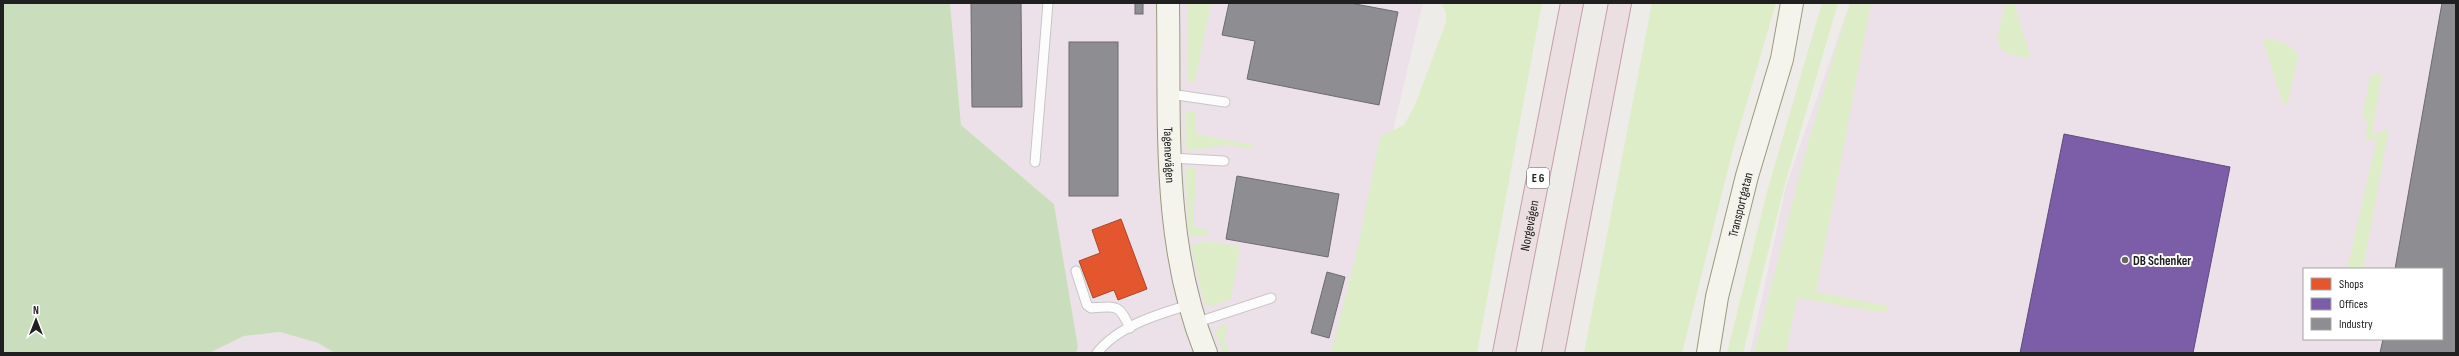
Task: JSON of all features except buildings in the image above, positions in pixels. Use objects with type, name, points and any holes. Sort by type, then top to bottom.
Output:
[{"type":"highway","name":"Norgevägen","points":[[1504,353],[1572,3]]},
{"type":"highway","points":[[1553,353],[1620,3]]},
{"type":"street","name":"Tagenevägen","points":[[1168,3],[1171,158],[1176,249],[1192,314],[1206,353]]},
{"type":"street","name":"Transportgatan","points":[[1708,353],[1717,297],[1745,184],[1782,59],[1792,3]]},
{"type":"street","name":"Transportgatan","points":[[1782,59],[1807,3]]},
{"type":"lane","points":[[1034,162],[1048,3]]},
{"type":"lane","points":[[1170,94],[1225,102]]},
{"type":"lane","points":[[1171,158],[1224,161]]},
{"type":"lane","points":[[1076,271],[1087,305],[1091,308],[1114,306],[1118,308],[1130,328]]},
{"type":"lane","points":[[1097,353],[1130,328],[1162,313],[1192,314],[1271,298]]},
{"type":"shaded area","points":[[950,3],[1423,3],[1341,353],[1076,353],[1078,347],[1054,204],[961,125]]},
{"type":"shaded area","points":[[1850,3],[2456,3],[2456,353],[1750,353],[1786,186]]},
{"type":"shaded area","points":[[280,332],[318,343],[335,353],[209,353],[244,336]]},
{"type":"green space","points":[[3,3],[950,3],[961,125],[1054,204],[1078,347],[1076,353],[335,353],[318,343],[280,332],[244,336],[209,353],[3,353]]},
{"type":"green space","points":[[1187,3],[1211,3],[1195,81],[1188,81]]},
{"type":"green space","points":[[1441,3],[1542,3],[1477,353],[1331,353],[1358,247],[1380,137],[1404,125],[1415,105],[1446,22],[1446,13]]},
{"type":"green space","points":[[1652,3],[1776,3],[1732,153],[1682,353],[1584,353]]},
{"type":"green space","points":[[1822,3],[1838,3],[1785,184],[1743,353],[1727,353],[1768,188]]},
{"type":"green space","points":[[1850,3],[1871,3],[1816,292],[1888,306],[1888,310],[1879,312],[1799,298],[1796,303],[1786,353],[1754,353],[1807,146]]},
{"type":"green space","points":[[2005,3],[2014,3],[2031,58],[2007,53],[2001,49],[1998,42],[1998,35]]},
{"type":"green space","points":[[2262,38],[2283,42],[2297,52],[2297,61],[2287,105],[2282,101]]},
{"type":"green space","points":[[2382,73],[2372,133],[2374,134],[2389,129],[2363,268],[2347,268],[2377,138],[2366,141],[2367,119],[2363,121],[2362,119],[2370,76]]},
{"type":"green space","points":[[1196,110],[1196,134],[1254,145],[1254,149],[1226,145],[1187,151],[1185,146],[1186,112]]},
{"type":"green space","points":[[1188,167],[1196,169],[1193,227],[1208,230],[1207,235],[1189,237],[1185,170]]},
{"type":"green space","points":[[1208,241],[1240,247],[1231,299],[1210,307],[1204,302],[1191,245]]},
{"type":"green space","points":[[1226,323],[1227,328],[1224,340],[1229,353],[1223,353],[1216,333],[1217,329]]},
{"type":"place","name":"DB Schenker","points":[[2125,260]]}]
